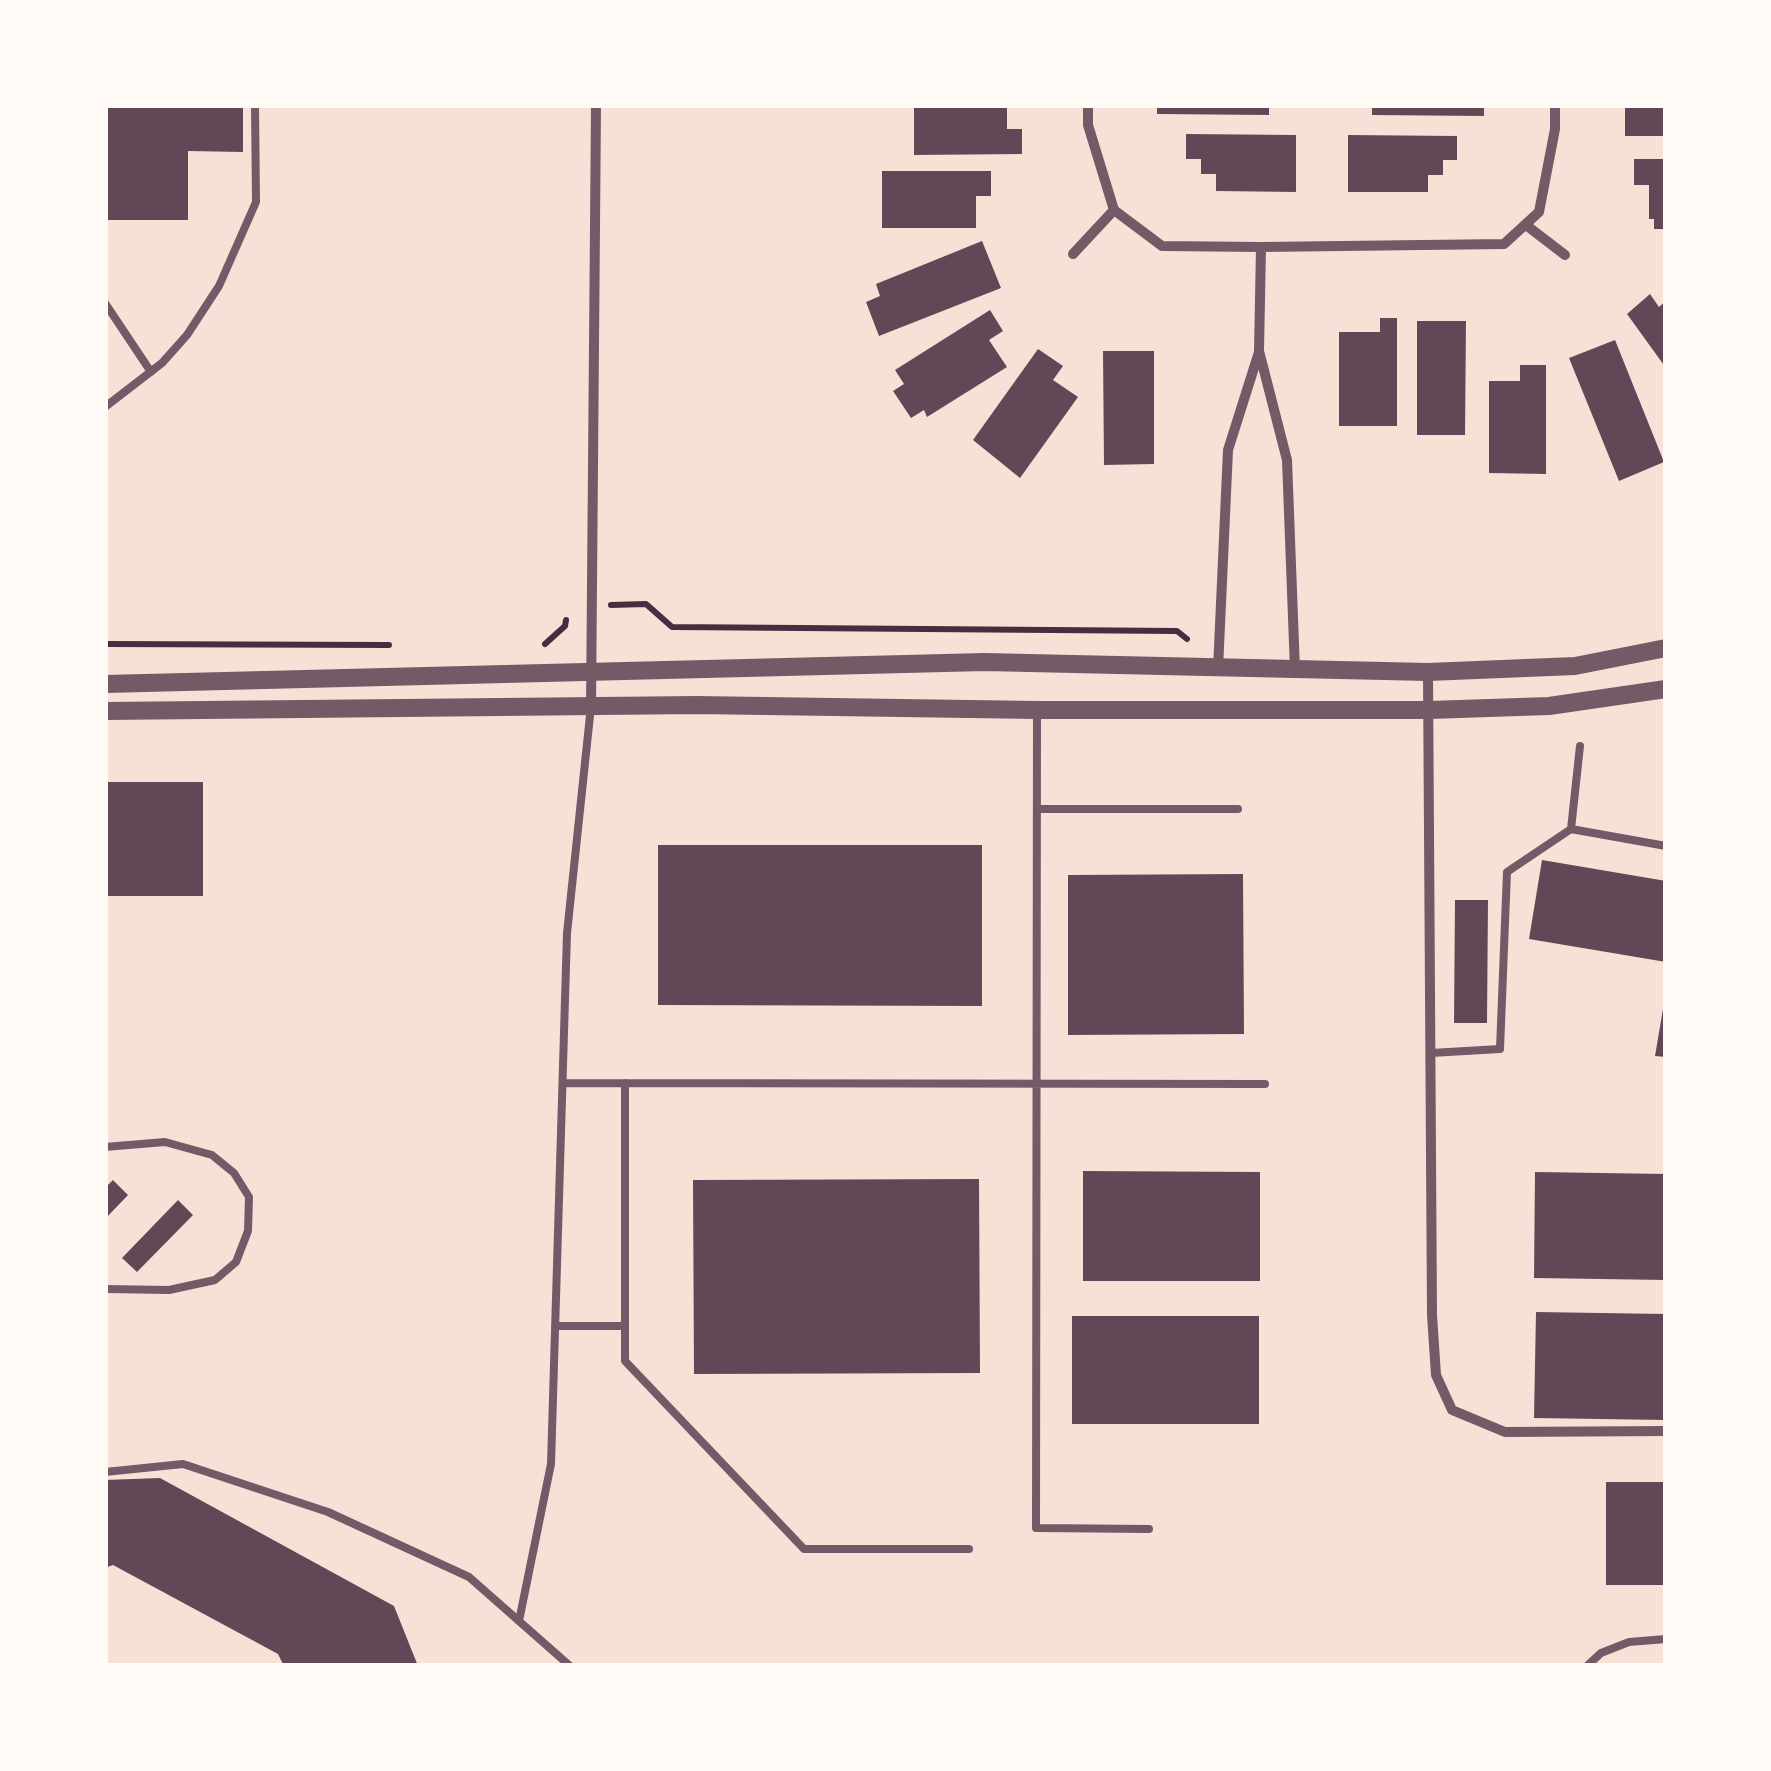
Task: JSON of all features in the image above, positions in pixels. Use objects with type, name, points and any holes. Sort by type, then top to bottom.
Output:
[{"type":"street","points":[[592,706],[596,105]]},
{"type":"street","points":[[1088,105],[1088,126],[1114,210],[1162,246],[1261,247],[1504,244],[1539,212],[1555,129],[1555,105]]},
{"type":"street","points":[[1073,254],[1114,210]]},
{"type":"street","points":[[1526,225],[1565,255]]},
{"type":"street","points":[[1261,247],[1259,351],[1287,460],[1295,670]]},
{"type":"street","points":[[1218,669],[1228,450],[1259,351]]},
{"type":"street","points":[[105,684],[985,662],[1428,672],[1574,666],[1666,648]]},
{"type":"street","points":[[1428,672],[1432,1301],[1436,1375],[1452,1410],[1505,1432],[1666,1431]]},
{"type":"street","points":[[105,711],[592,706],[1428,710],[1549,706],[1666,689]]},
{"type":"lane","points":[[105,407],[151,372],[187,335],[219,286],[256,202],[255,105]]},
{"type":"lane","points":[[105,303],[151,372]]},
{"type":"lane","points":[[519,1620],[551,1464],[567,934],[592,706]]},
{"type":"lane","points":[[1037,710],[1036,1528],[1149,1530]]},
{"type":"lane","points":[[1572,829],[1580,746]]},
{"type":"lane","points":[[1036,809],[1238,809]]},
{"type":"lane","points":[[1431,1053],[1500,1050],[1507,872],[1572,829],[1666,846]]},
{"type":"lane","points":[[563,1083],[1266,1084]]},
{"type":"lane","points":[[625,1083],[625,1361],[804,1549],[969,1549]]},
{"type":"lane","points":[[105,1146],[165,1142],[212,1156],[234,1173],[249,1197],[248,1231],[236,1262],[215,1280],[170,1290],[105,1289]]},
{"type":"lane","points":[[555,1326],[625,1326]]},
{"type":"lane","points":[[105,1472],[183,1464],[328,1512],[469,1577],[570,1666]]},
{"type":"lane","points":[[1587,1666],[1601,1653],[1629,1642],[1666,1639]]},
{"type":"path","points":[[646,604],[672,628],[1178,631],[1192,643]]},
{"type":"path","points":[[530,646],[543,646],[565,626],[567,607]]},
{"type":"path","points":[[105,644],[398,645]]},
{"type":"building","points":[[105,105],[243,105],[243,152],[188,151],[188,220],[105,220]]},
{"type":"building","points":[[914,105],[1007,105],[1007,129],[1022,129],[1022,154],[914,155]]},
{"type":"building","points":[[1157,105],[1269,105],[1269,115],[1157,114]]},
{"type":"building","points":[[1372,105],[1484,105],[1484,116],[1372,115]]},
{"type":"building","points":[[1625,105],[1666,105],[1666,136],[1625,136]]},
{"type":"building","points":[[1186,134],[1296,135],[1296,192],[1216,191],[1216,174],[1201,174],[1201,159],[1186,159]]},
{"type":"building","points":[[1348,135],[1457,136],[1457,160],[1443,160],[1443,175],[1428,175],[1428,192],[1348,192]]},
{"type":"building","points":[[1634,159],[1666,159],[1666,229],[1654,229],[1654,219],[1649,219],[1649,185],[1634,185]]},
{"type":"building","points":[[882,171],[991,171],[991,196],[976,196],[976,228],[882,228]]},
{"type":"building","points":[[982,241],[1001,288],[879,336],[866,302],[880,296],[876,284]]},
{"type":"building","points":[[1650,294],[1659,307],[1666,301],[1666,368],[1627,314]]},
{"type":"building","points":[[990,310],[1003,331],[989,340],[1007,367],[927,417],[924,410],[911,418],[893,391],[904,384],[895,370]]},
{"type":"building","points":[[1380,318],[1397,318],[1397,426],[1339,426],[1339,332],[1380,332]]},
{"type":"building","points":[[1417,321],[1466,321],[1465,435],[1417,435]]},
{"type":"building","points":[[1615,340],[1664,462],[1619,481],[1569,358]]},
{"type":"building","points":[[1038,349],[1063,366],[1053,380],[1078,397],[1020,478],[973,440]]},
{"type":"building","points":[[1103,351],[1154,351],[1154,464],[1104,465]]},
{"type":"building","points":[[1520,365],[1546,365],[1546,474],[1489,473],[1489,381],[1520,381]]},
{"type":"building","points":[[105,782],[203,782],[203,896],[105,896]]},
{"type":"building","points":[[658,845],[982,845],[982,1006],[658,1005]]},
{"type":"building","points":[[1542,860],[1666,881],[1666,962],[1529,939]]},
{"type":"building","points":[[1243,874],[1244,1034],[1068,1035],[1068,875]]},
{"type":"building","points":[[1455,900],[1488,900],[1487,1023],[1454,1023]]},
{"type":"building","points":[[1666,1003],[1666,1057],[1655,1056]]},
{"type":"building","points":[[1083,1171],[1260,1172],[1260,1281],[1083,1281]]},
{"type":"building","points":[[1535,1172],[1666,1174],[1666,1280],[1534,1278]]},
{"type":"building","points":[[979,1179],[980,1373],[694,1374],[693,1180]]},
{"type":"building","points":[[113,1180],[128,1195],[105,1219],[105,1188]]},
{"type":"building","points":[[178,1200],[193,1215],[137,1272],[122,1258]]},
{"type":"building","points":[[1536,1312],[1666,1314],[1666,1420],[1534,1418]]},
{"type":"building","points":[[1072,1316],[1259,1316],[1259,1424],[1072,1424]]},
{"type":"building","points":[[160,1478],[394,1606],[418,1666],[284,1666],[278,1654],[113,1565],[105,1568],[105,1480]]},
{"type":"building","points":[[1606,1482],[1666,1482],[1666,1585],[1606,1585]]}]
